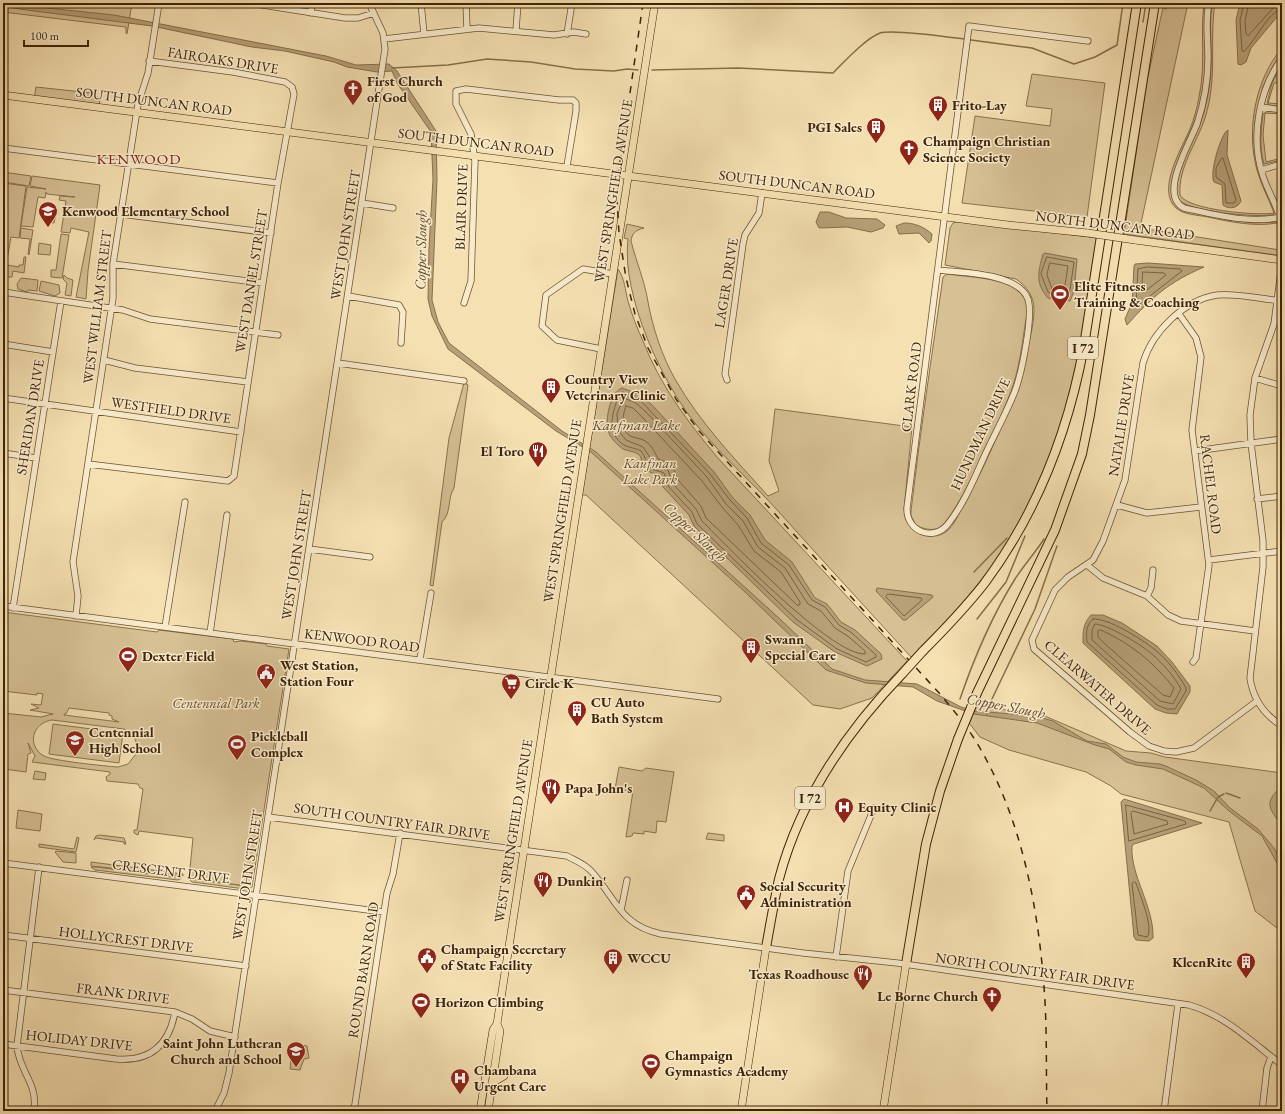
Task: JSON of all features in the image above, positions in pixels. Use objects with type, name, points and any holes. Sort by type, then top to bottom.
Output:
[{"type":"highway","name":"I 72","points":[[766,948],[775,900],[785,861],[810,798],[845,739],[871,706],[971,599],[997,565],[1031,509],[1060,443],[1073,399],[1082,353],[1136,3]]},
{"type":"highway","points":[[906,964],[926,844],[940,791],[958,739],[977,694],[1055,530],[1082,454],[1090,415],[1155,3]]},
{"type":"highway","points":[[1152,20],[1159,3]]},
{"type":"main road","name":"WEST SPRINGFIELD AVENUE","points":[[480,1111],[493,1030],[497,1024],[585,447],[655,3]]},
{"type":"main road","name":"SOUTH DUNCAN ROAD","points":[[3,95],[567,166],[628,176],[945,217]]},
{"type":"main road","name":"NORTH DUNCAN ROAD","points":[[945,217],[1088,233],[1282,260]]},
{"type":"main road","points":[[741,1111],[766,948]]},
{"type":"main road","points":[[883,1111],[906,964]]},
{"type":"main road","name":"WEST SPRINGFIELD AVENUE","points":[[488,1111],[500,1031],[497,1024]]},
{"type":"main road","points":[[492,1082],[504,1076]]},
{"type":"street","name":"WEST WILLIAM STREET","points":[[76,616],[78,596],[73,562],[112,308],[114,290],[113,264],[139,99],[146,81],[159,3]]},
{"type":"street","points":[[250,3],[350,18],[374,13]]},
{"type":"street","points":[[310,13],[312,3]]},
{"type":"street","name":"WEST JOHN STREET","points":[[215,1111],[227,1084],[235,1037],[381,77],[384,38],[380,23],[369,3]]},
{"type":"street","points":[[421,3],[424,34]]},
{"type":"street","points":[[466,3],[467,29]]},
{"type":"street","points":[[516,30],[518,3]]},
{"type":"street","points":[[567,34],[572,3]]},
{"type":"street","points":[[1209,3],[1207,20],[1208,58],[1206,87],[1195,129],[1178,168],[1174,194],[1176,202],[1184,208],[1242,219],[1264,220],[1281,217]]},
{"type":"street","name":"CLARK ROAD","points":[[942,530],[930,534],[920,532],[910,522],[907,512],[970,26],[1088,41]]},
{"type":"street","points":[[384,38],[490,28],[554,35],[586,34]]},
{"type":"street","points":[[1282,58],[1269,82],[1261,108],[1257,139],[1261,170],[1281,217],[1282,224]]},
{"type":"street","name":"FAIROAKS DRIVE","points":[[149,61],[233,72],[285,82],[292,87]]},
{"type":"street","name":"WEST DANIEL STREET","points":[[88,464],[228,481],[232,479],[235,473],[278,183],[294,94],[292,87]]},
{"type":"street","name":"BLAIR DRIVE","points":[[464,303],[471,281],[474,155],[471,134],[456,104],[456,91],[470,89],[559,100],[573,100],[576,103],[576,111],[567,166]]},
{"type":"street","points":[[1261,108],[1282,110]]},
{"type":"street","points":[[3,148],[278,183]]},
{"type":"street","points":[[1261,170],[1282,164]]},
{"type":"street","name":"LAGER DRIVE","points":[[727,380],[725,374],[743,244],[745,235],[759,213],[762,193]]},
{"type":"street","points":[[362,203],[394,208]]},
{"type":"street","points":[[121,214],[271,233]]},
{"type":"street","points":[[113,264],[263,283]]},
{"type":"street","points":[[1282,264],[1277,295],[1281,299],[1272,334],[1255,378],[1250,415],[1251,443],[1263,553],[1262,575],[1250,678],[1257,701],[1269,716],[1282,726]]},
{"type":"street","points":[[601,349],[557,340],[542,326],[546,295],[583,270],[613,274]]},
{"type":"street","name":"HUNDMAN DRIVE","points":[[938,270],[1009,281],[1022,290],[1028,298],[1031,307],[1025,348],[1015,390],[957,511],[942,530]]},
{"type":"street","points":[[3,292],[112,308],[150,319],[278,335]]},
{"type":"street","name":"NATALIE DRIVE","points":[[1087,565],[1098,552],[1117,505],[1127,473],[1146,354],[1158,333],[1179,314],[1197,302],[1209,297],[1228,295],[1281,299]]},
{"type":"street","points":[[348,296],[399,305],[403,312],[401,343]]},
{"type":"street","name":"SHERIDAN DRIVE","points":[[13,608],[61,301]]},
{"type":"street","name":"RACHEL ROAD","points":[[1179,314],[1196,338],[1201,351],[1201,363],[1192,424],[1201,507],[1209,560],[1196,658],[1193,662]]},
{"type":"street","points":[[3,344],[52,352]]},
{"type":"street","points":[[104,360],[135,368],[248,382]]},
{"type":"street","points":[[338,363],[464,381]]},
{"type":"street","points":[[1255,378],[1282,386]]},
{"type":"street","name":"WESTFIELD DRIVE","points":[[3,398],[241,432]]},
{"type":"street","points":[[1195,450],[1282,439]]},
{"type":"street","points":[[3,453],[36,458]]},
{"type":"street","points":[[1257,499],[1282,496]]},
{"type":"street","points":[[165,627],[186,502]]},
{"type":"street","points":[[1117,505],[1147,513],[1201,507]]},
{"type":"street","points":[[210,633],[227,515]]},
{"type":"street","points":[[309,549],[370,557]]},
{"type":"street","points":[[1209,560],[1282,551]]},
{"type":"street","points":[[1087,565],[1103,578],[1147,596],[1173,618],[1201,625],[1255,632]]},
{"type":"street","name":"CLEARWATER DRIVE","points":[[1087,565],[1068,577],[1055,590],[1036,630],[1032,645],[1034,649],[1130,732],[1144,743],[1155,749],[1170,752],[1188,750],[1202,743],[1257,701]]},
{"type":"street","points":[[1147,596],[1151,588],[1153,570]]},
{"type":"street","points":[[420,659],[431,593]]},
{"type":"street","name":"KENWOOD ROAD","points":[[3,606],[420,659],[718,699]]},
{"type":"street","points":[[836,957],[848,871],[874,808]]},
{"type":"street","name":"SOUTH COUNTRY FAIR DRIVE","points":[[268,817],[565,855],[584,864],[632,923],[649,931],[766,948]]},
{"type":"street","name":"ROUND BARN ROAD","points":[[354,1111],[387,893],[393,874],[400,833]]},
{"type":"street","name":"CRESCENT DRIVE","points":[[3,862],[257,894],[384,912]]},
{"type":"street","points":[[34,1111],[34,1090],[19,1060],[17,1046],[39,867]]},
{"type":"street","points":[[620,910],[627,880]]},
{"type":"street","name":"HOLLYCREST DRIVE","points":[[3,935],[246,966]]},
{"type":"street","name":"NORTH COUNTRY FAIR DRIVE","points":[[766,948],[906,964],[1200,1008],[1218,1016],[1282,1065]]},
{"type":"street","name":"FRANK DRIVE","points":[[3,990],[175,1012],[186,1016],[210,1031],[235,1037]]},
{"type":"street","points":[[1164,1111],[1178,1004]]},
{"type":"street","name":"HOLIDAY DRIVE","points":[[3,1044],[116,1059],[140,1058],[156,1049],[165,1040],[171,1029],[175,1012]]},
{"type":"street","points":[[1262,1111],[1267,1068],[1271,1057]]},
{"type":"green space","points":[[3,3],[132,3],[127,34],[126,27],[3,12]]},
{"type":"green space","points":[[1164,3],[1188,3],[1140,228],[1280,250],[1277,223],[1260,224],[1242,223],[1191,214],[1176,208],[1171,200],[1169,191],[1172,169],[1191,125],[1199,97],[1202,73],[1204,3],[1207,3],[1205,81],[1200,106],[1180,155],[1176,169],[1173,182],[1173,193],[1176,204],[1234,220],[1253,223],[1278,222],[1281,230],[1282,245],[1279,253],[1276,255],[1124,234],[1147,81]]},
{"type":"green space","points":[[1213,3],[1215,3],[1213,18],[1212,74],[1209,103],[1202,127],[1185,165],[1180,185],[1180,195],[1185,200],[1195,205],[1224,211],[1254,214],[1274,213],[1257,170],[1252,139],[1255,106],[1259,90],[1265,75],[1282,48],[1282,52],[1263,87],[1256,118],[1255,147],[1276,211],[1275,214],[1240,215],[1224,213],[1194,207],[1178,199],[1176,192],[1177,182],[1188,150],[1200,124],[1208,96],[1211,68],[1211,20]]},
{"type":"green space","points":[[1282,64],[1282,83],[1274,83],[1268,103],[1282,104],[1282,107],[1269,105],[1267,103],[1272,83]]},
{"type":"green space","points":[[1032,74],[1105,83],[1087,217],[962,203],[975,116],[1050,126],[1052,109],[1026,106]]},
{"type":"green space","points":[[36,87],[92,93],[100,99],[99,107],[34,99]]},
{"type":"green space","points":[[1268,111],[1282,112],[1282,114],[1265,113],[1263,135],[1266,162],[1282,158],[1282,160],[1264,164],[1261,152],[1261,133],[1263,114]]},
{"type":"green space","points":[[3,172],[31,176],[29,186],[3,182]]},
{"type":"green space","points":[[32,176],[100,185],[88,271],[86,299],[76,297],[89,232],[71,228],[70,233],[61,232],[66,201],[59,200],[60,196],[75,197],[47,194],[46,192],[45,198],[38,197],[33,227],[21,226],[27,187],[46,189],[30,186]]},
{"type":"green space","points":[[3,183],[26,186],[19,238],[11,237],[5,272],[3,272]]},
{"type":"green space","points":[[44,212],[56,213],[54,223],[43,221]]},
{"type":"green space","points":[[959,221],[1097,238],[1074,376],[1058,435],[1044,473],[1016,527],[996,559],[962,603],[911,657],[768,501],[728,460],[685,410],[659,365],[647,339],[631,286],[628,261],[628,239],[624,238],[627,224],[644,228],[635,232],[631,241],[645,287],[655,332],[662,352],[675,379],[695,411],[768,496],[779,491],[769,461],[775,409],[912,427],[904,510],[905,517],[914,530],[924,535],[935,536],[946,532],[954,523],[990,453],[1017,383],[1032,330],[1034,316],[1033,300],[1026,288],[1016,279],[945,265],[950,228],[953,223]]},
{"type":"green space","points":[[21,228],[33,230],[29,255],[30,239],[20,238]]},
{"type":"green space","points":[[61,234],[69,235],[62,278],[51,277],[51,270],[56,270]]},
{"type":"green space","points":[[39,243],[51,245],[50,255],[38,254]]},
{"type":"green space","points":[[24,257],[26,257],[24,273],[13,271],[12,277],[5,277],[7,265],[19,267],[19,265],[23,265]]},
{"type":"green space","name":"Kaufman Lake Park","points":[[618,269],[633,316],[650,357],[666,388],[695,430],[717,457],[907,661],[872,698],[840,709],[813,705],[586,495],[582,495]]},
{"type":"green space","points":[[947,274],[998,281],[1016,288],[1025,298],[1027,313],[1020,357],[1010,394],[981,460],[969,484],[947,520],[939,528],[930,529],[916,525],[911,516],[911,511],[943,277]]},
{"type":"green space","points":[[64,275],[73,280],[71,296],[65,295],[67,283],[63,279]]},
{"type":"green space","points":[[21,278],[38,280],[37,291],[28,290],[27,292],[18,289],[17,284]]},
{"type":"green space","points":[[41,281],[59,285],[60,293],[55,296],[39,291]]},
{"type":"green space","points":[[464,383],[468,385],[454,488],[447,514],[442,522],[433,586],[430,585],[449,438]]},
{"type":"green space","name":"Centennial Park","points":[[3,612],[157,632],[159,630],[233,639],[234,642],[241,641],[266,644],[267,646],[289,649],[252,887],[245,889],[192,882],[189,879],[246,886],[189,878],[193,838],[139,831],[138,835],[134,833],[134,830],[137,830],[143,789],[140,788],[138,784],[107,781],[106,777],[110,774],[110,772],[32,762],[35,756],[28,743],[31,753],[28,754],[26,772],[4,769],[3,713],[41,717],[53,714],[30,710],[39,708],[31,704],[41,705],[43,694],[37,693],[37,695],[3,691]],"holes":[[[69,708],[109,713],[109,715],[112,716],[112,719],[119,722],[64,715]],[[52,720],[124,729],[131,733],[135,739],[137,746],[136,754],[128,764],[118,767],[68,761],[44,756],[36,749],[33,739],[36,730],[40,725],[44,722]]]},
{"type":"green space","points":[[993,703],[1005,710],[1038,713],[1126,751],[1151,753],[1165,757],[1282,773],[1282,932],[1255,911],[1229,822],[1121,794],[1111,786],[1086,772],[1009,750],[980,737],[969,723],[977,704]]},
{"type":"green space","points":[[53,724],[123,733],[119,763],[49,754]]},
{"type":"green space","points":[[619,767],[642,771],[646,768],[674,772],[666,822],[657,821],[656,833],[644,831],[644,834],[633,833],[632,836],[626,837],[633,791],[615,789]]},
{"type":"green space","points":[[35,771],[46,773],[45,780],[33,779]]},
{"type":"green space","points":[[18,810],[42,814],[40,831],[16,828]]},
{"type":"green space","points":[[708,833],[724,835],[724,841],[706,839]]},
{"type":"green space","points":[[100,835],[124,838],[126,844],[124,844],[124,842],[96,838],[94,840],[96,836]]},
{"type":"green space","points":[[77,837],[79,838],[76,852],[39,847],[39,844],[74,849]]},
{"type":"green space","points":[[55,852],[76,853],[76,863],[63,862]]},
{"type":"green space","points":[[91,862],[183,874],[183,876],[91,866]]},
{"type":"green space","points":[[91,867],[182,878],[178,880],[95,870]]},
{"type":"green space","points":[[293,1044],[307,1046],[309,1058],[304,1059],[300,1070],[290,1069]]},
{"type":"water","points":[[3,3],[34,4],[47,8],[114,15],[326,56],[356,65],[389,64],[397,71],[436,131],[437,179],[432,300],[438,322],[449,343],[562,431],[596,452],[781,620],[832,669],[865,680],[917,684],[961,707],[975,711],[1036,716],[1053,721],[1087,741],[1106,744],[1123,757],[1136,762],[1160,764],[1168,767],[1196,780],[1214,791],[1230,808],[1258,829],[1274,848],[1282,863],[1282,868],[1277,863],[1262,836],[1229,811],[1204,788],[1163,769],[1126,762],[1109,749],[1037,723],[974,714],[937,701],[913,687],[866,683],[826,670],[745,592],[591,452],[556,431],[448,349],[432,316],[428,299],[433,179],[431,132],[397,83],[392,71],[377,72],[347,67],[334,62],[285,51],[252,47],[152,26],[19,9],[3,6]]},
{"type":"water","points":[[1240,3],[1282,3],[1282,11],[1251,48],[1246,62],[1241,65],[1238,64],[1236,20]]},
{"type":"water","points":[[1228,130],[1227,155],[1241,201],[1236,207],[1231,208],[1223,205],[1222,185],[1214,182],[1213,178],[1216,154],[1222,138]]},
{"type":"water","points":[[820,212],[829,212],[846,218],[877,219],[885,225],[883,228],[871,232],[847,227],[819,228],[816,222]]},
{"type":"water","points":[[904,223],[916,225],[926,229],[932,234],[931,241],[929,243],[919,233],[899,234],[896,226]]},
{"type":"water","points":[[1045,253],[1077,259],[1074,291],[1070,301],[1048,298],[1044,293],[1039,282],[1039,272],[1043,254]]},
{"type":"water","points":[[1148,263],[1204,267],[1181,278],[1162,291],[1153,298],[1127,325],[1125,319],[1132,303],[1134,266],[1135,264]]},
{"type":"water","name":"Kaufman Lake","points":[[622,388],[641,395],[653,406],[714,472],[733,498],[750,515],[765,540],[792,562],[815,598],[827,604],[841,622],[855,630],[881,654],[882,659],[867,666],[835,652],[793,622],[694,526],[689,515],[663,487],[661,475],[648,471],[643,465],[639,455],[620,447],[610,435],[607,422],[609,408],[614,395]]},
{"type":"water","points":[[877,588],[932,595],[933,597],[906,620],[903,620],[876,591]]},
{"type":"water","points":[[1091,615],[1103,615],[1122,623],[1157,646],[1172,662],[1190,686],[1190,692],[1177,714],[1166,713],[1155,709],[1083,643],[1086,621]]},
{"type":"water","points":[[1282,786],[1282,826],[1271,810],[1270,801]]},
{"type":"water","points":[[1124,799],[1202,823],[1134,844],[1132,846],[1132,857],[1150,914],[1153,938],[1149,941],[1136,940],[1134,937],[1121,802]]},
{"type":"waterway","points":[[971,40],[1032,48],[1074,64],[1095,57],[1117,45],[1123,3]]},
{"type":"waterway","points":[[1143,22],[1146,3]]},
{"type":"waterway","points":[[1165,9],[1170,3]]},
{"type":"waterway","points":[[652,70],[738,68],[833,73],[862,45],[880,33],[896,32],[964,39]]},
{"type":"waterway","points":[[392,68],[448,65],[487,59],[531,62],[575,69],[614,71],[627,69],[638,70]]},
{"type":"waterway","points":[[977,619],[1006,582],[1025,536]]},
{"type":"waterway","points":[[974,572],[1007,538]]},
{"type":"waterway","name":"Copper Slough","points":[[960,699],[977,653],[991,622],[1015,579],[1044,539]]},
{"type":"waterway","name":"Copper Slough","points":[[987,714],[991,701],[1035,609],[1057,546]]},
{"type":"waterway","points":[[1226,793],[1240,798]]},
{"type":"waterway","points":[[1210,811],[1218,797],[1224,794]]},
{"type":"railway","points":[[643,3],[620,162],[617,200],[619,233],[626,278],[635,314],[648,348],[676,399],[699,431],[940,694],[957,714],[977,743],[996,779],[1019,840],[1034,905],[1039,937],[1045,1002],[1047,1111]]},
{"type":"place","name":"First Church of God","points":[[353,106]]},
{"type":"place","name":"Frito-Lay","points":[[938,122]]},
{"type":"place","name":"PGI Sales","points":[[876,144]]},
{"type":"place","name":"Champaign Christian Science Society","points":[[909,166]]},
{"type":"place","name":"Kenwood Elementary School","points":[[48,228]]},
{"type":"place","name":"Elite Fitness Training & Coaching","points":[[1060,311]]},
{"type":"place","name":"Country View Veterinary Clinic","points":[[551,404]]},
{"type":"place","name":"El Toro","points":[[538,468]]},
{"type":"place","name":"Swann Special Care","points":[[751,664]]},
{"type":"place","name":"Dexter Field","points":[[128,673]]},
{"type":"place","name":"West Station, Station Four","points":[[266,690]]},
{"type":"place","name":"Circle K","points":[[511,700]]},
{"type":"place","name":"CU Auto Bath System","points":[[577,727]]},
{"type":"place","name":"Centennial High School","points":[[75,757]]},
{"type":"place","name":"Pickleball Complex","points":[[237,761]]},
{"type":"place","name":"Papa John's","points":[[551,805]]},
{"type":"place","name":"Equity Clinic","points":[[844,824]]},
{"type":"place","name":"Dunkin'","points":[[543,898]]},
{"type":"place","name":"Social Security Administration","points":[[746,911]]},
{"type":"place","name":"Champaign Secretary of State Facility","points":[[427,974]]},
{"type":"place","name":"WCCU","points":[[613,975]]},
{"type":"place","name":"KleenRite","points":[[1246,979]]},
{"type":"place","name":"Texas Roadhouse","points":[[863,991]]},
{"type":"place","name":"Le Borne Church","points":[[992,1013]]},
{"type":"place","name":"Horizon Climbing","points":[[421,1019]]},
{"type":"place","name":"Saint John Lutheran Church and School","points":[[296,1068]]},
{"type":"place","name":"Champaign Gymnastics Academy","points":[[651,1080]]},
{"type":"place","name":"Chambana Urgent Care","points":[[460,1095]]},
{"type":"district","name":"KENWOOD","points":[[139,159]]}]
